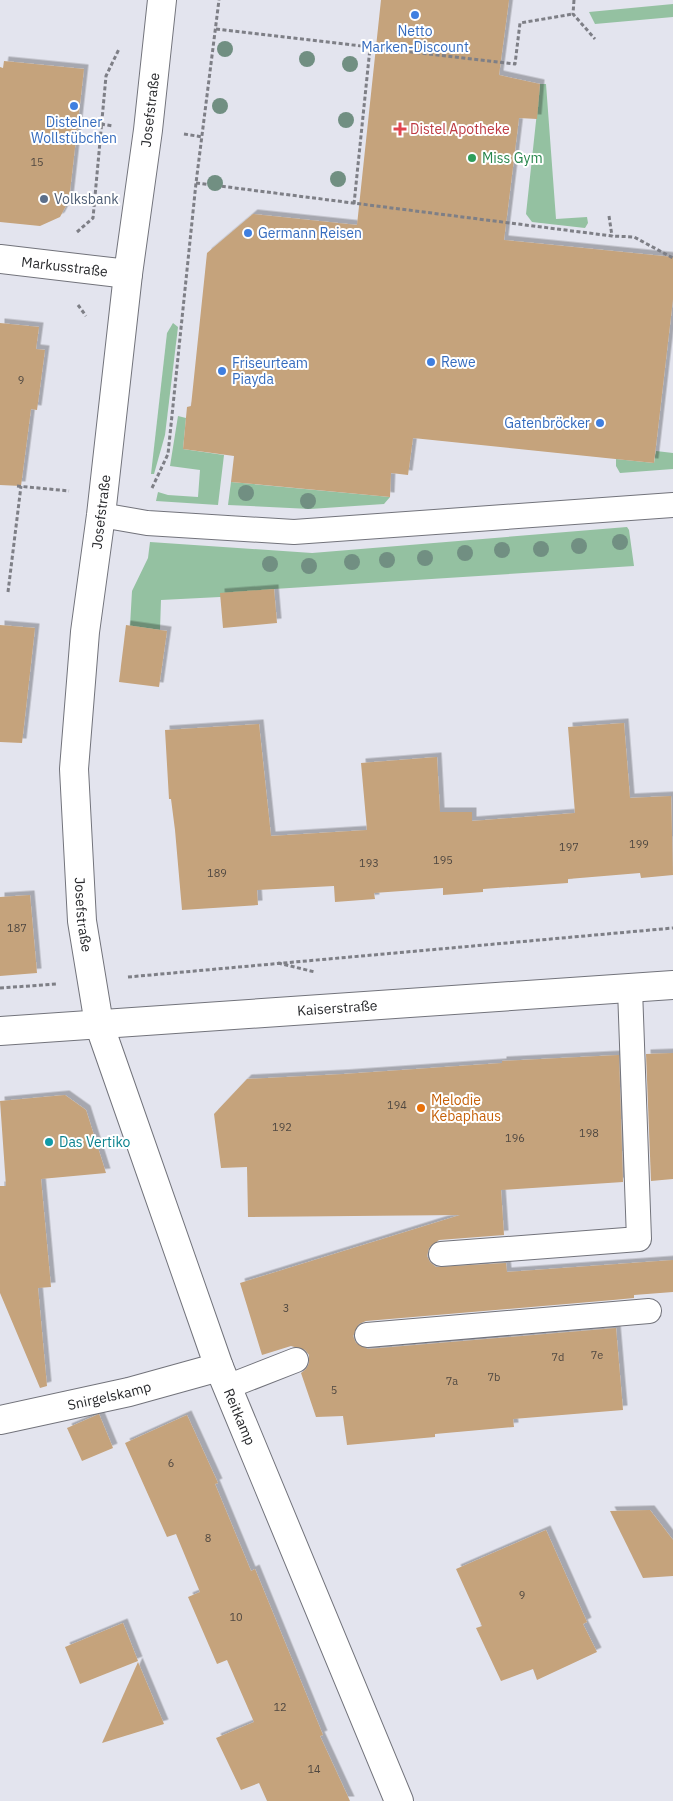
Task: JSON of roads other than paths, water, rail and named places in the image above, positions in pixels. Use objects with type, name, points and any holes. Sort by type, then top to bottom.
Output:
[{"type":"street","name":"Josefstraße","points":[[99,1024],[82,921],[74,768],[85,632],[101,515],[128,274],[148,130],[162,0]]},
{"type":"street","name":"Markusstraße","points":[[0,260],[128,274]]},
{"type":"street","name":"Kaiserstraße","points":[[0,1031],[673,985]]},
{"type":"street","name":"Reitkamp","points":[[99,1024],[223,1377],[399,1801]]},
{"type":"street","name":"Snirgelskamp","points":[[0,1420],[129,1392],[223,1377]]},
{"type":"lane","points":[[101,515],[147,524],[294,532],[673,505]]},
{"type":"lane","points":[[441,1254],[639,1239],[630,989]]},
{"type":"lane","points":[[367,1335],[649,1311]]},
{"type":"lane","points":[[223,1377],[296,1360]]},
{"type":"place","name":"Netto Marken-Discount","points":[[415,15]]},
{"type":"place","name":"Distelner Wollstübchen","points":[[74,106]]},
{"type":"place","name":"Distel Apotheke","points":[[400,129]]},
{"type":"place","name":"Miss Gym","points":[[472,158]]},
{"type":"place","name":"Volksbank","points":[[44,199]]},
{"type":"place","name":"Germann Reisen","points":[[248,233]]},
{"type":"place","name":"Rewe","points":[[431,362]]},
{"type":"place","name":"Friseurteam Piayda","points":[[222,371]]},
{"type":"place","name":"Gatenbröcker","points":[[600,423]]},
{"type":"place","name":"Melodie Kebaphaus","points":[[421,1108]]},
{"type":"place","name":"Das Vertiko","points":[[49,1142]]}]
